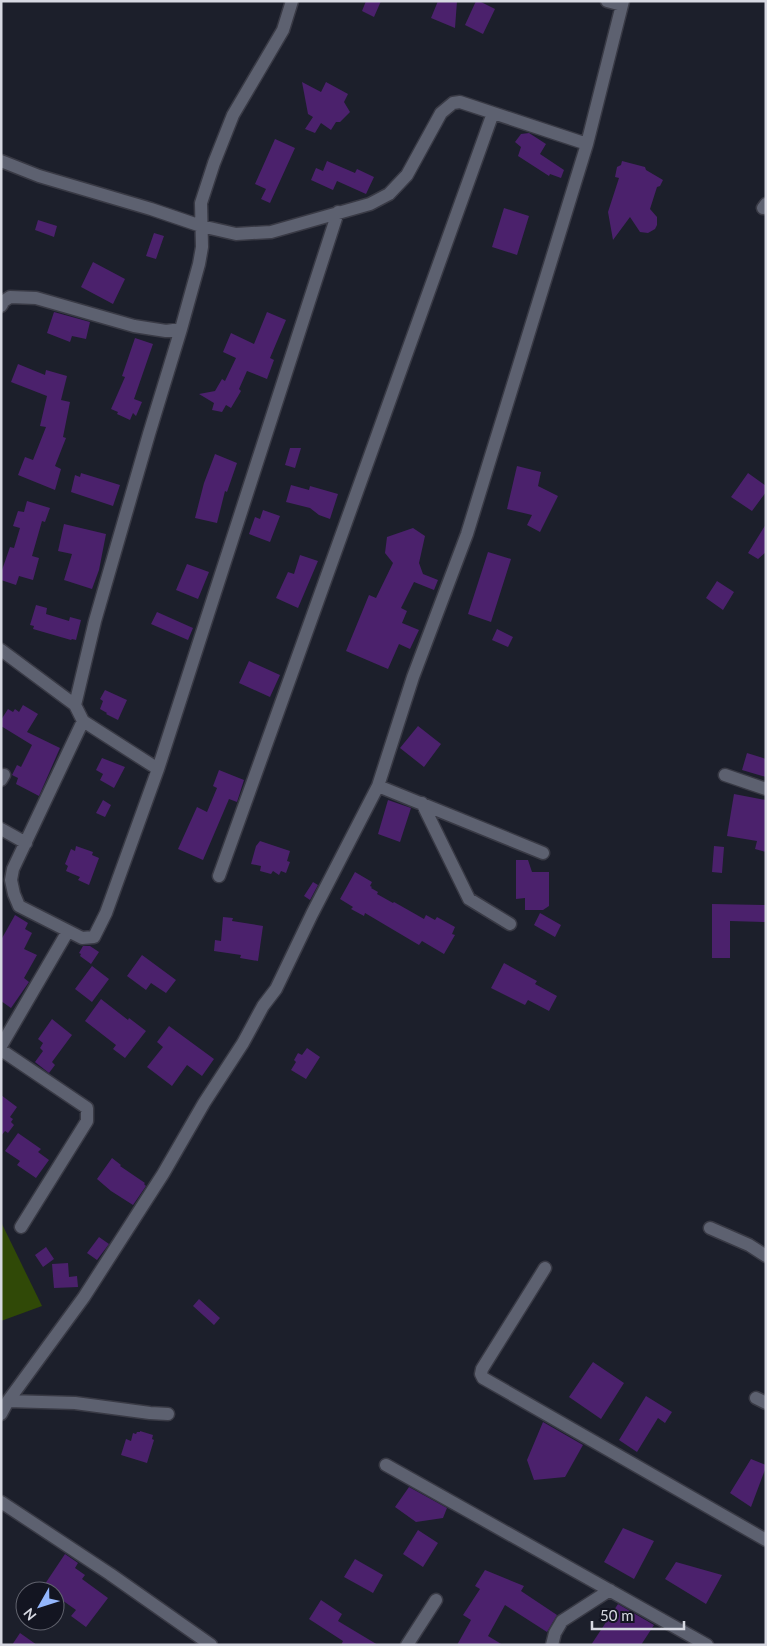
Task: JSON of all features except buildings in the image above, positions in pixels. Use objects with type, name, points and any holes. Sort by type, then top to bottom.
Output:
[{"type":"street","points":[[75,705],[100,604],[149,434],[182,329],[202,247],[201,203],[230,123],[283,30],[292,1]]},
{"type":"street","points":[[1,1414],[8,1401],[84,1297],[164,1174],[204,1103],[243,1043],[263,1006],[276,989],[312,914],[378,786],[413,677],[468,534],[587,144],[623,3],[607,1]]},
{"type":"street","points":[[1,162],[39,176],[201,226],[236,234],[271,232],[370,204],[389,194],[407,175],[441,113],[453,103],[460,102],[587,144]]},
{"type":"street","points":[[219,876],[493,113]]},
{"type":"street","points":[[83,721],[14,869],[11,880],[19,906],[82,938],[94,937],[106,912],[158,769],[338,212]]},
{"type":"street","points":[[1,306],[10,297],[36,298],[134,326],[166,331],[182,329]]},
{"type":"street","points":[[1,650],[75,705],[83,721],[158,769]]},
{"type":"street","points":[[725,775],[766,789]]},
{"type":"street","points":[[378,786],[543,854]]},
{"type":"street","points":[[422,803],[469,899],[510,924]]},
{"type":"street","points":[[2,830],[26,843]]},
{"type":"street","points":[[21,1227],[87,1121],[87,1108],[1,1048],[68,931]]},
{"type":"street","points":[[710,1228],[749,1245],[766,1256]]},
{"type":"street","points":[[545,1268],[482,1369],[481,1374],[483,1378],[766,1540]]},
{"type":"street","points":[[8,1401],[75,1403],[168,1414]]},
{"type":"street","points":[[386,1465],[707,1645]]},
{"type":"street","points":[[1,1502],[110,1574],[211,1645]]},
{"type":"street","points":[[552,1645],[555,1633],[562,1621],[610,1590]]},
{"type":"street","points":[[407,1645],[436,1600]]},
{"type":"green space","points":[[1,1222],[42,1306],[1,1321]]}]
